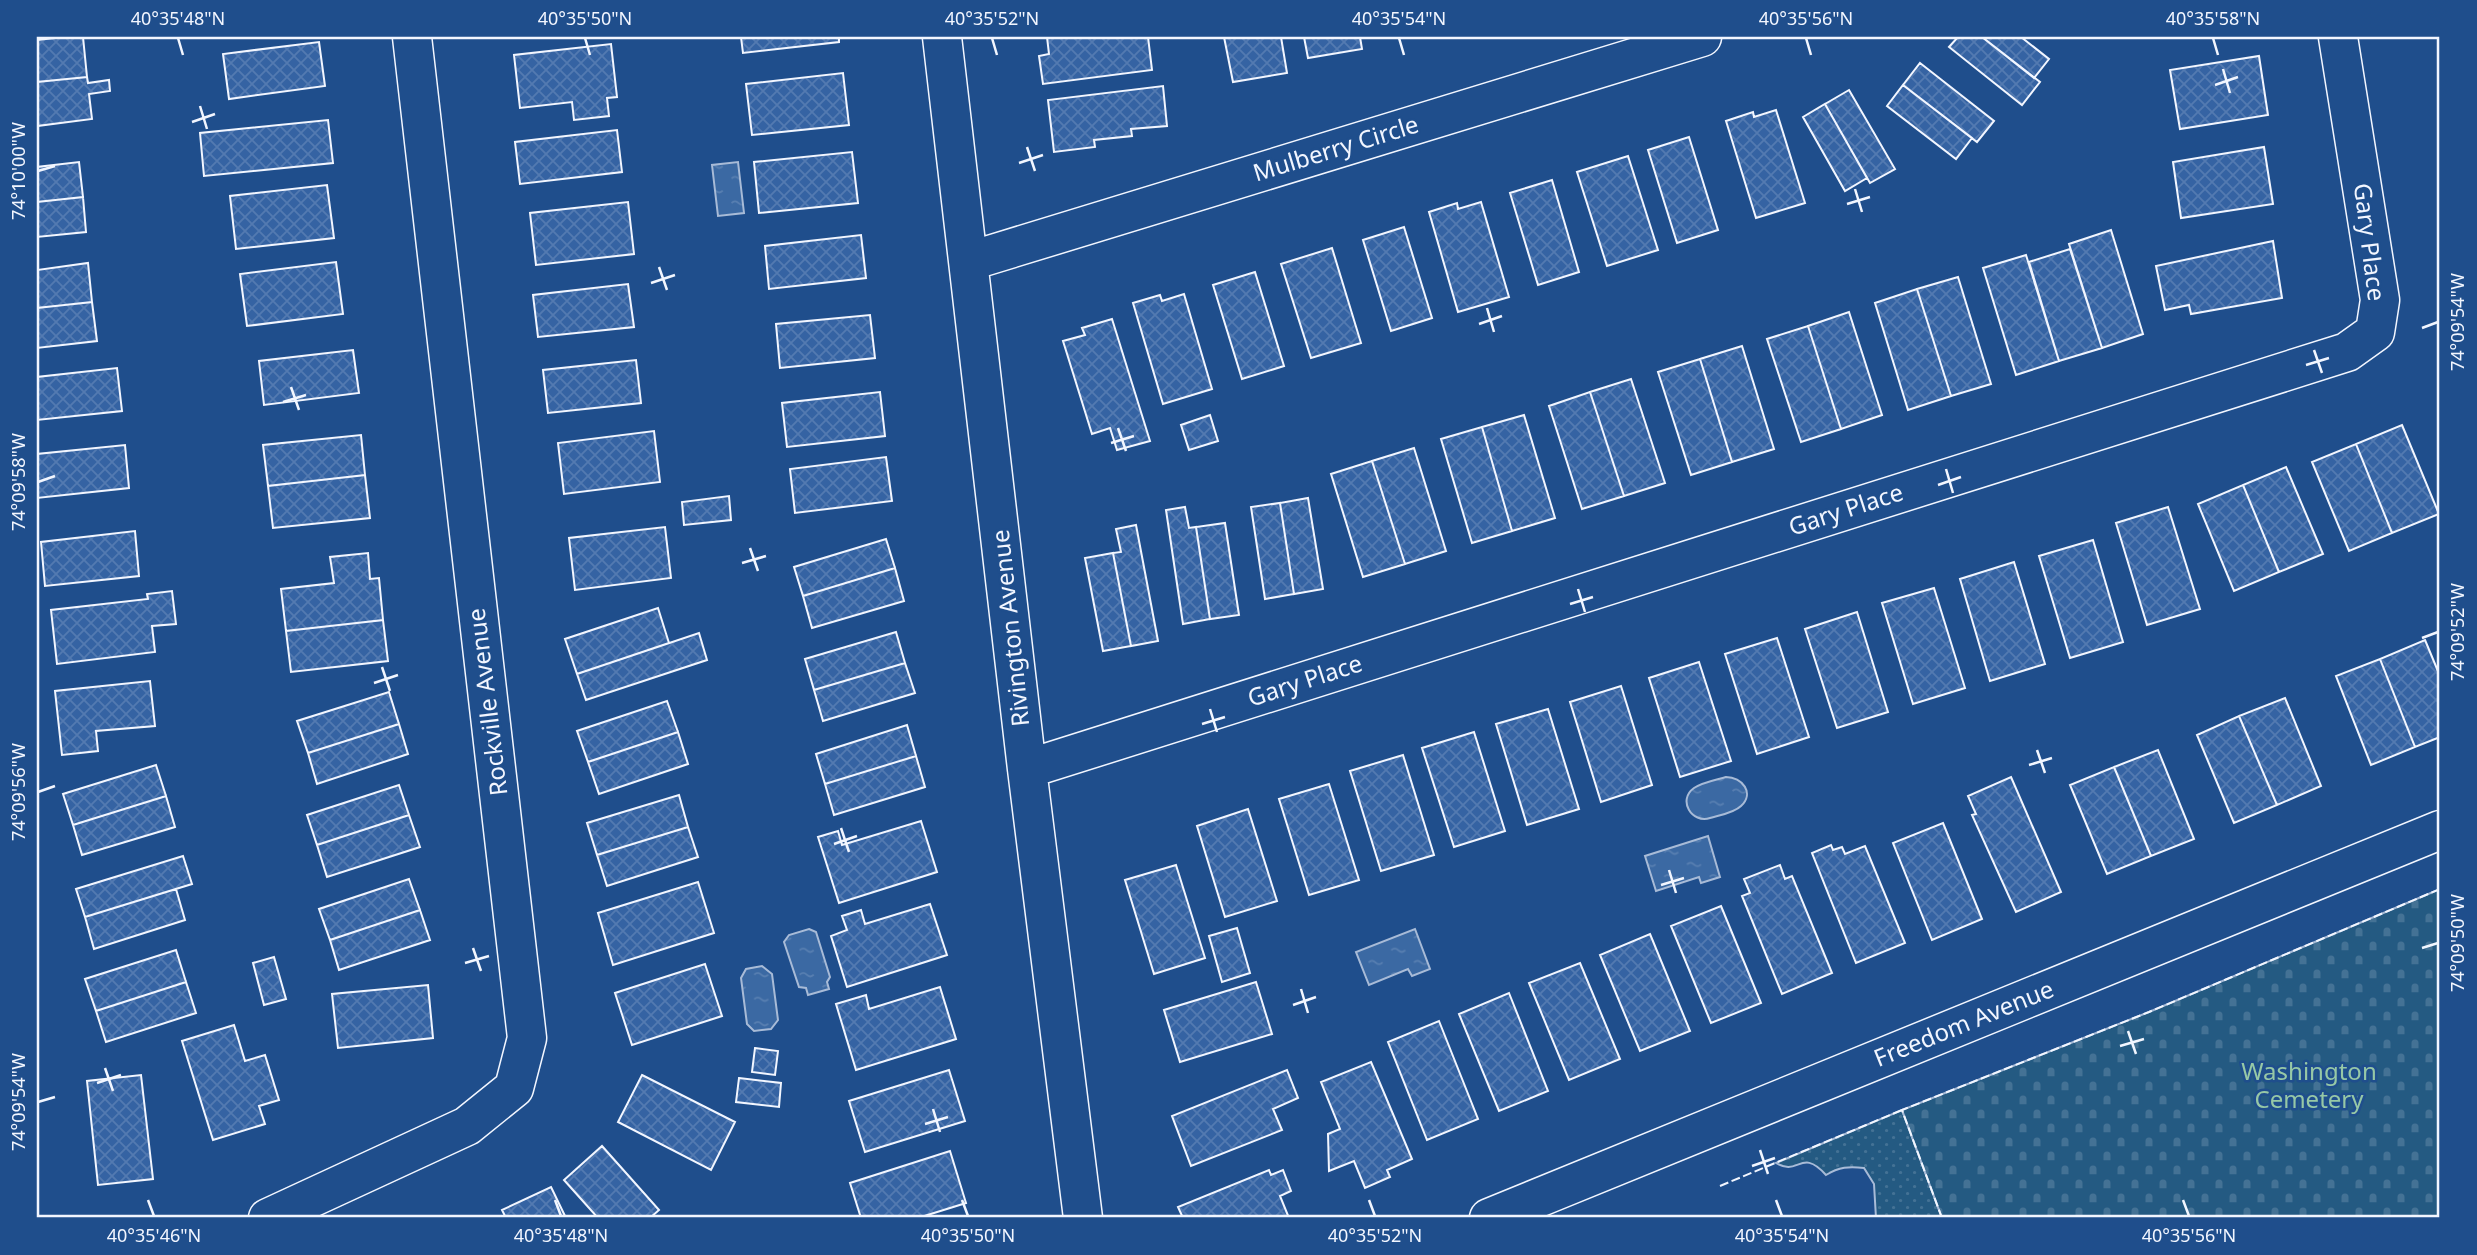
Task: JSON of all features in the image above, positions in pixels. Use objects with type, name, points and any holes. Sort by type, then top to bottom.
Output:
[{"type":"street","name":"Rockville Avenue","points":[[268,1218],[467,1126],[514,1088],[527,1038],[412,37]]},
{"type":"street","name":"Rivington Avenue","points":[[942,37],[1027,769],[1083,1218]]},
{"type":"street","name":"Mulberry Circle","points":[[970,261],[1702,37]]},
{"type":"street","name":"Gary Place","points":[[1027,769],[2347,352],[2375,332],[2380,300],[2338,37]]},
{"type":"street","name":"Freedom Avenue","points":[[1489,1218],[2440,830]]},
{"type":"green space","name":"Washington Cemetery","points":[[2440,889],[2440,1218],[1942,1218],[1902,1110],[2149,1012]]},
{"type":"green space","points":[[1902,1110],[1942,1218],[1876,1218],[1874,1184],[1864,1168],[1844,1168],[1826,1175],[1811,1163],[1790,1167],[1776,1163]]},
{"type":"water","points":[[738,162],[744,213],[718,216],[712,165]]},
{"type":"water","points":[[1726,777],[1737,780],[1745,787],[1745,801],[1731,812],[1710,818],[1698,818],[1689,810],[1689,793],[1701,784]]},
{"type":"water","points":[[1708,836],[1720,877],[1701,883],[1699,877],[1656,891],[1645,856]]},
{"type":"water","points":[[809,929],[816,932],[830,977],[827,982],[829,989],[808,995],[806,988],[799,987],[784,942],[789,935]]},
{"type":"water","points":[[1415,929],[1430,969],[1412,976],[1408,969],[1369,985],[1356,952]]},
{"type":"water","points":[[762,966],[772,974],[778,1020],[771,1029],[754,1031],[747,1024],[741,978],[746,969]]},
{"type":"building","points":[[83,37],[87,77],[37,82],[37,40]]},
{"type":"building","points":[[741,37],[839,37],[839,42],[743,53]]},
{"type":"building","points":[[1047,37],[1148,37],[1152,70],[1043,84],[1039,56],[1049,54]]},
{"type":"building","points":[[1224,37],[1281,37],[1287,73],[1233,82]]},
{"type":"building","points":[[1304,37],[1360,37],[1362,49],[1308,58]]},
{"type":"building","points":[[1958,37],[1982,37],[2040,82],[2022,105],[1949,47]]},
{"type":"building","points":[[1982,37],[2021,37],[2049,59],[2034,78]]},
{"type":"building","points":[[319,42],[325,86],[229,99],[223,54]]},
{"type":"building","points":[[611,44],[617,97],[607,98],[609,116],[574,120],[572,102],[520,108],[514,55]]},
{"type":"building","points":[[2259,56],[2268,115],[2180,129],[2170,70]]},
{"type":"building","points":[[1920,63],[1994,121],[1977,142],[1903,85]]},
{"type":"building","points":[[843,73],[849,125],[752,135],[746,84]]},
{"type":"building","points":[[87,77],[88,83],[109,80],[110,91],[89,94],[92,119],[37,126],[37,82]]},
{"type":"building","points":[[1903,85],[1972,138],[1956,159],[1887,106]]},
{"type":"building","points":[[1163,86],[1167,126],[1131,129],[1132,136],[1094,140],[1095,147],[1054,152],[1048,100]]},
{"type":"building","points":[[1849,90],[1895,169],[1870,183],[1825,104]]},
{"type":"building","points":[[1825,104],[1867,178],[1845,191],[1803,117]]},
{"type":"building","points":[[1776,110],[1805,203],[1756,218],[1726,121],[1753,112],[1754,117]]},
{"type":"building","points":[[328,120],[333,163],[204,176],[200,133]]},
{"type":"building","points":[[617,130],[622,172],[520,184],[515,142]]},
{"type":"building","points":[[1689,137],[1718,230],[1677,243],[1648,150]]},
{"type":"building","points":[[2264,147],[2273,204],[2181,218],[2173,162]]},
{"type":"building","points":[[852,152],[858,203],[759,213],[754,162]]},
{"type":"building","points":[[1628,156],[1658,250],[1607,266],[1577,172]]},
{"type":"building","points":[[79,162],[83,197],[37,202],[37,167]]},
{"type":"building","points":[[1552,180],[1579,272],[1538,285],[1510,193]]},
{"type":"building","points":[[327,185],[334,238],[236,249],[230,196]]},
{"type":"building","points":[[83,197],[86,232],[37,237],[37,202]]},
{"type":"building","points":[[628,202],[634,254],[536,265],[530,213]]},
{"type":"building","points":[[1481,202],[1509,297],[1458,312],[1429,212],[1457,203],[1458,209]]},
{"type":"building","points":[[1404,227],[1432,318],[1391,331],[1363,240]]},
{"type":"building","points":[[2111,230],[2143,334],[2102,348],[2069,244]]},
{"type":"building","points":[[861,235],[866,278],[769,289],[765,246]]},
{"type":"building","points":[[2273,241],[2282,298],[2191,314],[2189,305],[2165,310],[2156,266]]},
{"type":"building","points":[[1332,248],[1361,343],[1311,358],[1281,264]]},
{"type":"building","points":[[2070,249],[2102,348],[2059,361],[2029,262]]},
{"type":"building","points":[[2026,255],[2059,361],[2016,375],[1983,268]]},
{"type":"building","points":[[336,262],[343,314],[247,326],[240,274]]},
{"type":"building","points":[[88,263],[92,302],[37,308],[37,270]]},
{"type":"building","points":[[1255,272],[1284,366],[1242,379],[1213,285]]},
{"type":"building","points":[[1958,277],[1991,384],[1951,396],[1917,289]]},
{"type":"building","points":[[628,284],[634,327],[538,337],[533,295]]},
{"type":"building","points":[[1917,289],[1951,396],[1908,410],[1875,303]]},
{"type":"building","points":[[1184,294],[1212,389],[1163,404],[1133,303],[1160,295],[1162,301]]},
{"type":"building","points":[[92,302],[97,341],[37,348],[37,308]]},
{"type":"building","points":[[1849,312],[1882,415],[1841,429],[1808,326]]},
{"type":"building","points":[[870,315],[875,358],[780,368],[776,324]]},
{"type":"building","points":[[1112,319],[1150,441],[1117,450],[1110,428],[1092,434],[1063,341],[1085,335],[1082,328]]},
{"type":"building","points":[[1808,326],[1841,429],[1801,442],[1767,339]]},
{"type":"building","points":[[1742,346],[1774,449],[1732,462],[1700,359]]},
{"type":"building","points":[[353,350],[359,393],[264,405],[259,361]]},
{"type":"building","points":[[1700,359],[1732,462],[1691,475],[1658,372]]},
{"type":"building","points":[[636,360],[641,403],[548,413],[543,370]]},
{"type":"building","points":[[117,368],[122,411],[37,420],[37,377]]},
{"type":"building","points":[[1631,379],[1665,483],[1624,496],[1590,392]]},
{"type":"building","points":[[880,392],[885,436],[787,447],[782,403]]},
{"type":"building","points":[[1590,392],[1624,496],[1582,509],[1549,406]]},
{"type":"building","points":[[1210,415],[1218,441],[1189,450],[1181,425]]},
{"type":"building","points":[[1524,415],[1555,518],[1512,531],[1482,427]]},
{"type":"building","points":[[2402,425],[2439,514],[2392,533],[2356,444]]},
{"type":"building","points":[[1482,427],[1512,531],[1472,543],[1441,439]]},
{"type":"building","points":[[654,431],[660,482],[564,494],[558,443]]},
{"type":"building","points":[[361,435],[365,475],[268,486],[263,445]]},
{"type":"building","points":[[2356,444],[2392,533],[2349,551],[2312,462]]},
{"type":"building","points":[[125,445],[129,488],[37,498],[37,454]]},
{"type":"building","points":[[1414,448],[1446,551],[1405,564],[1372,461]]},
{"type":"building","points":[[886,457],[892,501],[795,513],[790,469]]},
{"type":"building","points":[[1372,461],[1405,564],[1363,577],[1331,474]]},
{"type":"building","points":[[2286,467],[2323,554],[2279,572],[2243,485]]},
{"type":"building","points":[[365,475],[370,518],[273,528],[268,486]]},
{"type":"building","points":[[2243,485],[2279,572],[2234,591],[2198,504]]},
{"type":"building","points":[[729,496],[731,520],[684,525],[682,502]]},
{"type":"building","points":[[1308,498],[1323,589],[1294,594],[1280,503]]},
{"type":"building","points":[[1280,503],[1294,594],[1265,599],[1251,507]]},
{"type":"building","points":[[1185,507],[1189,528],[1196,527],[1210,619],[1183,624],[1166,510]]},
{"type":"building","points":[[2168,507],[2200,609],[2147,625],[2116,523]]},
{"type":"building","points":[[1225,523],[1239,615],[1210,619],[1196,527]]},
{"type":"building","points":[[1136,525],[1158,641],[1131,646],[1113,553],[1121,552],[1116,529]]},
{"type":"building","points":[[665,527],[671,578],[575,590],[569,538]]},
{"type":"building","points":[[135,531],[139,576],[45,586],[41,542]]},
{"type":"building","points":[[886,539],[895,568],[803,596],[794,567]]},
{"type":"building","points":[[2093,540],[2123,642],[2070,658],[2039,556]]},
{"type":"building","points":[[368,553],[370,579],[379,578],[383,620],[286,631],[281,589],[334,583],[330,557]]},
{"type":"building","points":[[1113,553],[1131,646],[1103,651],[1085,558]]},
{"type":"building","points":[[2014,562],[2045,664],[1990,681],[1960,579]]},
{"type":"building","points":[[895,568],[904,601],[812,628],[803,596]]},
{"type":"building","points":[[1934,588],[1965,688],[1913,704],[1882,603]]},
{"type":"building","points":[[172,591],[176,624],[152,626],[155,652],[57,664],[51,610],[148,599],[147,594]]},
{"type":"building","points":[[658,608],[669,643],[577,674],[565,639]]},
{"type":"building","points":[[1857,612],[1888,712],[1837,728],[1805,629]]},
{"type":"building","points":[[383,620],[388,661],[291,672],[286,631]]},
{"type":"building","points":[[896,632],[905,663],[814,690],[805,659]]},
{"type":"building","points":[[699,633],[707,660],[586,700],[577,674]]},
{"type":"building","points":[[1777,638],[1809,737],[1757,754],[1725,654]]},
{"type":"building","points":[[2425,640],[2440,676],[2440,737],[2415,747],[2380,659]]},
{"type":"building","points":[[2380,659],[2415,747],[2371,765],[2336,676]]},
{"type":"building","points":[[1699,662],[1731,761],[1680,777],[1649,678]]},
{"type":"building","points":[[905,663],[915,693],[823,721],[814,690]]},
{"type":"building","points":[[150,681],[155,726],[96,731],[98,751],[62,755],[55,691]]},
{"type":"building","points":[[1621,686],[1652,785],[1601,802],[1570,702]]},
{"type":"building","points":[[389,692],[399,724],[308,753],[297,721]]},
{"type":"building","points":[[2285,698],[2321,786],[2277,805],[2239,716]]},
{"type":"building","points":[[667,701],[678,732],[588,762],[577,731]]},
{"type":"building","points":[[1548,709],[1579,809],[1527,825],[1496,724]]},
{"type":"building","points":[[2239,716],[2277,805],[2234,823],[2197,735]]},
{"type":"building","points":[[399,724],[408,754],[317,784],[308,753]]},
{"type":"building","points":[[907,725],[916,756],[825,784],[816,754]]},
{"type":"building","points":[[678,732],[688,764],[599,794],[588,762]]},
{"type":"building","points":[[1474,732],[1505,831],[1454,847],[1422,748]]},
{"type":"building","points":[[2158,750],[2194,839],[2151,856],[2114,767]]},
{"type":"building","points":[[1403,755],[1434,855],[1381,871],[1350,771]]},
{"type":"building","points":[[916,756],[925,787],[834,815],[825,784]]},
{"type":"building","points":[[156,765],[166,796],[73,825],[63,794]]},
{"type":"building","points":[[2114,767],[2151,856],[2107,874],[2070,785]]},
{"type":"building","points":[[2011,777],[2061,892],[2016,912],[1972,815],[1976,814],[1968,796]]},
{"type":"building","points":[[1329,784],[1359,880],[1309,895],[1279,799]]},
{"type":"building","points":[[399,785],[409,815],[317,845],[307,815]]},
{"type":"building","points":[[679,795],[688,827],[597,855],[587,823]]},
{"type":"building","points":[[166,796],[175,827],[82,855],[73,825]]},
{"type":"building","points":[[1248,809],[1277,901],[1225,917],[1197,826]]},
{"type":"building","points":[[409,815],[420,847],[327,877],[317,845]]},
{"type":"building","points":[[921,821],[937,872],[839,903],[818,837],[838,831],[842,845]]},
{"type":"building","points":[[1943,823],[1982,919],[1932,940],[1893,843]]},
{"type":"building","points":[[688,827],[698,857],[607,886],[597,855]]},
{"type":"building","points":[[1831,845],[1833,850],[1842,847],[1845,854],[1865,846],[1905,943],[1856,963],[1812,853]]},
{"type":"building","points":[[183,856],[192,884],[85,917],[76,889]]},
{"type":"building","points":[[1176,865],[1205,958],[1154,974],[1125,880]]},
{"type":"building","points":[[1780,865],[1785,879],[1792,876],[1832,973],[1782,994],[1742,896],[1750,893],[1744,879]]},
{"type":"building","points":[[409,879],[420,910],[330,940],[319,909]]},
{"type":"building","points":[[698,882],[714,933],[613,965],[598,913]]},
{"type":"building","points":[[176,889],[185,920],[94,949],[85,917]]},
{"type":"building","points":[[930,904],[947,955],[847,987],[831,936],[847,930],[842,916],[861,910],[865,924]]},
{"type":"building","points":[[1721,906],[1761,1003],[1711,1023],[1671,926]]},
{"type":"building","points":[[420,910],[430,940],[339,970],[330,940]]},
{"type":"building","points":[[1237,928],[1250,973],[1222,982],[1209,936]]},
{"type":"building","points":[[1650,934],[1690,1031],[1640,1051],[1600,955]]},
{"type":"building","points":[[176,950],[186,982],[96,1011],[85,979]]},
{"type":"building","points":[[274,957],[286,999],[264,1005],[253,963]]},
{"type":"building","points":[[1580,963],[1620,1059],[1569,1080],[1529,983]]},
{"type":"building","points":[[705,964],[722,1016],[632,1045],[615,993]]},
{"type":"building","points":[[186,982],[196,1013],[106,1042],[96,1011]]},
{"type":"building","points":[[1256,982],[1272,1034],[1180,1062],[1164,1010]]},
{"type":"building","points":[[428,985],[433,1038],[338,1048],[332,994]]},
{"type":"building","points":[[940,987],[956,1039],[856,1070],[836,1004],[866,995],[869,1009]]},
{"type":"building","points":[[1509,993],[1548,1091],[1499,1111],[1459,1014]]},
{"type":"building","points":[[1439,1021],[1478,1119],[1427,1140],[1388,1042]]},
{"type":"building","points":[[234,1025],[245,1061],[265,1055],[279,1100],[259,1106],[265,1124],[213,1140],[182,1041]]},
{"type":"building","points":[[755,1048],[778,1051],[775,1075],[752,1072]]},
{"type":"building","points":[[1371,1062],[1412,1159],[1387,1170],[1390,1177],[1365,1188],[1354,1161],[1329,1171],[1328,1134],[1340,1129],[1321,1082]]},
{"type":"building","points":[[949,1070],[965,1121],[865,1152],[849,1101]]},
{"type":"building","points":[[1287,1070],[1298,1098],[1273,1109],[1282,1130],[1191,1166],[1172,1116]]},
{"type":"building","points":[[141,1075],[153,1179],[98,1185],[87,1081]]},
{"type":"building","points":[[642,1075],[735,1122],[711,1170],[618,1122]]},
{"type":"building","points":[[739,1078],[781,1083],[779,1107],[736,1102]]},
{"type":"building","points":[[602,1146],[659,1210],[650,1218],[598,1218],[564,1180]]},
{"type":"building","points":[[950,1151],[966,1203],[918,1218],[861,1218],[850,1183]]},
{"type":"building","points":[[1269,1170],[1271,1175],[1283,1170],[1291,1191],[1280,1196],[1289,1218],[1183,1218],[1178,1207]]},
{"type":"building","points":[[551,1187],[566,1218],[506,1218],[502,1210]]},
{"type":"fence","points":[[1942,1218],[1902,1110],[2149,1012],[2440,889]]},
{"type":"fence","points":[[1720,1186],[1902,1110]]}]
